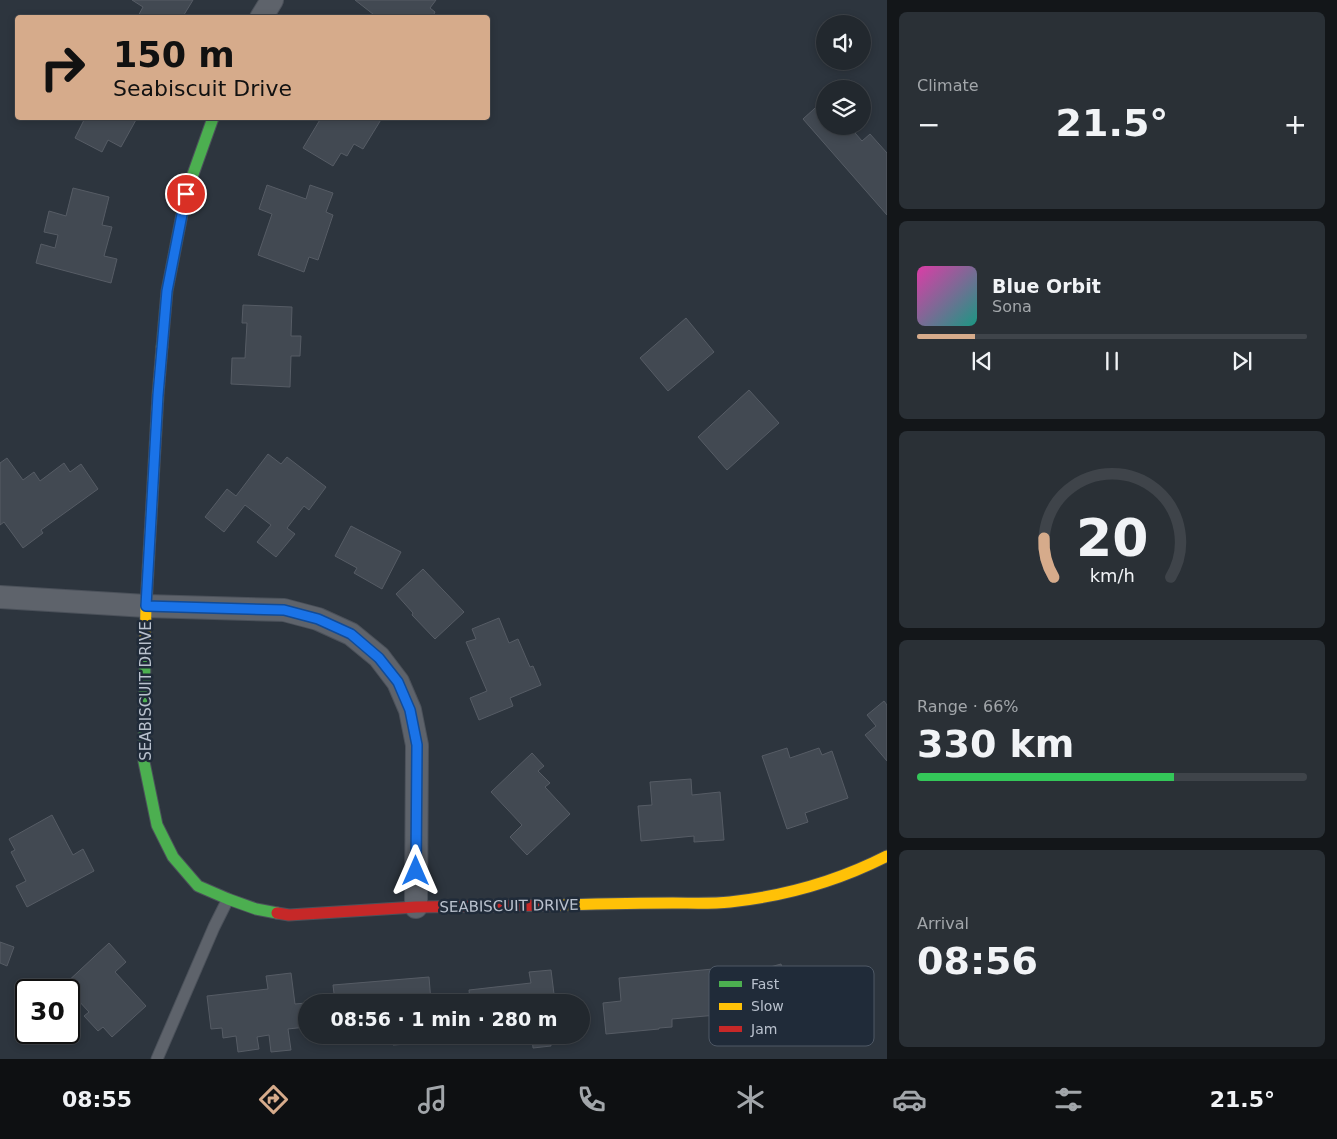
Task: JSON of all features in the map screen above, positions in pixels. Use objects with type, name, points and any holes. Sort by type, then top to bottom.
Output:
[{"type":"street","points":[[263,15],[272,0]]},
{"type":"street","name":"SEABISCUIT DRIVE","points":[[212,120],[186,194],[167,291],[158,395],[146,606],[144,762],[157,825],[173,856],[198,886],[256,909],[289,915],[416,907],[728,902],[770,896],[816,885],[874,863],[887,856]]},
{"type":"street","points":[[0,597],[146,606],[284,610],[318,619],[351,634],[379,658],[398,682],[410,710],[417,745],[416,907]]},
{"type":"lane","points":[[157,1059],[228,899]]},
{"type":"building","points":[[132,0],[193,0],[184,15],[139,15],[143,7]]},
{"type":"building","points":[[355,0],[436,0],[430,8],[435,12],[434,15],[374,15]]},
{"type":"building","points":[[816,107],[816,134],[803,119]]},
{"type":"building","points":[[84,120],[136,120],[121,147],[108,140],[102,152],[75,138]]},
{"type":"building","points":[[320,120],[381,120],[363,149],[354,144],[347,156],[341,153],[333,166],[303,148]]},
{"type":"building","points":[[817,135],[857,135],[862,141],[871,135],[887,153],[887,215]]},
{"type":"building","points":[[267,185],[306,199],[310,185],[333,193],[326,212],[333,215],[318,260],[309,257],[304,272],[258,255],[272,214],[259,209]]},
{"type":"building","points":[[73,188],[109,197],[102,225],[112,227],[104,256],[117,259],[111,283],[36,263],[41,244],[55,248],[58,235],[44,232],[49,211],[66,216]]},
{"type":"building","points":[[243,305],[292,307],[291,336],[301,336],[300,356],[291,356],[290,387],[231,384],[232,358],[245,358],[247,323],[242,323]]},
{"type":"building","points":[[686,318],[714,352],[668,391],[640,358]]},
{"type":"building","points":[[749,390],[779,423],[727,470],[698,437]]},
{"type":"building","points":[[268,454],[281,464],[287,457],[326,487],[309,510],[304,506],[287,528],[295,534],[276,557],[257,542],[271,525],[245,505],[224,532],[205,517],[227,489],[236,496]]},
{"type":"building","points":[[7,458],[23,480],[34,472],[40,481],[64,463],[70,472],[81,464],[98,489],[41,530],[43,533],[23,548],[4,522],[0,525],[0,463]]},
{"type":"building","points":[[351,526],[401,552],[382,589],[354,573],[357,568],[335,556]]},
{"type":"building","points":[[423,569],[464,612],[435,639],[412,615],[413,613],[396,594]]},
{"type":"building","points":[[499,618],[509,643],[518,639],[530,667],[533,666],[541,685],[510,698],[513,706],[479,720],[470,698],[487,691],[466,642],[476,639],[472,629]]},
{"type":"building","points":[[884,701],[887,705],[887,761],[865,735],[876,726],[867,715]]},
{"type":"building","points":[[787,748],[790,758],[819,748],[822,755],[832,751],[848,798],[805,813],[808,822],[787,829],[762,756]]},
{"type":"building","points":[[532,753],[544,766],[538,771],[550,783],[545,787],[570,814],[527,855],[510,837],[522,825],[491,792]]},
{"type":"building","points":[[691,779],[692,795],[720,792],[724,840],[694,842],[694,836],[641,841],[638,806],[652,805],[650,782]]},
{"type":"building","points":[[52,815],[73,855],[83,849],[94,871],[27,907],[16,886],[26,881],[11,852],[15,850],[9,839]]},
{"type":"building","points":[[0,942],[14,947],[7,966],[0,963]]},
{"type":"building","points":[[109,943],[126,962],[115,972],[146,1006],[112,1037],[103,1027],[98,1031],[84,1016],[89,1012],[80,1002],[80,979],[70,979]]},
{"type":"building","points":[[709,969],[709,1016],[672,1019],[672,1027],[606,1034],[603,1003],[621,1001],[619,978]]},
{"type":"building","points":[[551,970],[554,994],[469,994],[469,990],[531,983],[529,972]]},
{"type":"building","points":[[291,973],[295,1004],[298,1004],[298,1028],[288,1029],[291,1050],[271,1052],[269,1035],[257,1037],[259,1049],[238,1052],[236,1036],[223,1038],[222,1028],[211,1029],[207,996],[268,989],[266,976]]},
{"type":"building","points":[[429,977],[430,994],[334,994],[333,985]]},
{"type":"building","points":[[533,1044],[551,1044],[551,1046],[533,1048]]},
{"type":"traffic: fast","points":[[162,347],[167,291],[186,194],[212,120]]},
{"type":"traffic: fast","points":[[145,647],[144,762],[157,825],[173,857],[198,886],[256,909],[277,913]]},
{"type":"traffic: slow","points":[[145,647],[162,347]]},
{"type":"traffic: slow","points":[[558,905],[716,903],[751,899],[771,896],[830,880],[887,856]]},
{"type":"traffic: jam","points":[[277,913],[289,915],[416,907],[558,905]]},
{"type":"route","points":[[186,194],[167,291],[158,395],[146,606],[284,610],[318,619],[351,634],[379,658],[398,682],[410,710],[417,745],[416,871]]}]
